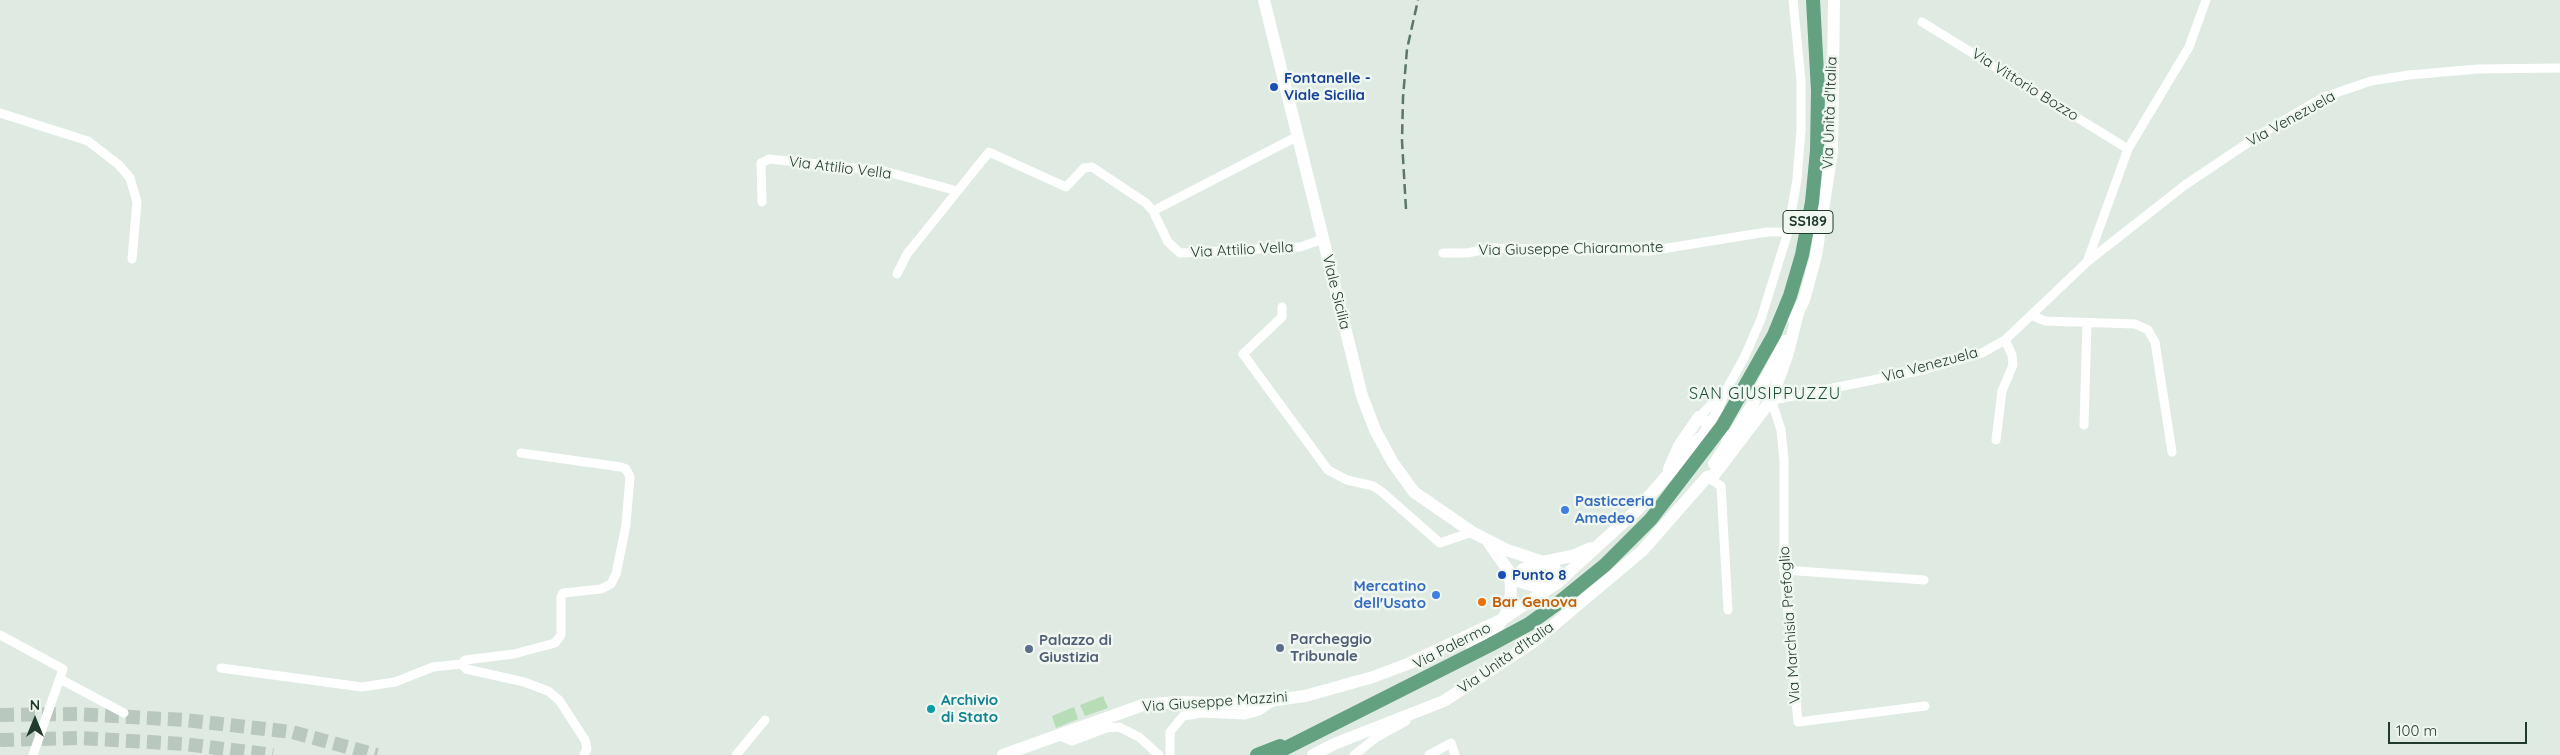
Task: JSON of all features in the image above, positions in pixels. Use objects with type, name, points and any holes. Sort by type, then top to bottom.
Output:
[{"type":"main road","name":"Via Palermo","points":[[1272,755],[1490,645],[1528,624],[1562,600],[1604,565],[1650,519],[1698,439],[1723,425],[1774,335],[1790,296],[1802,255],[1812,202],[1817,151],[1818,91],[1814,0]]},
{"type":"main road","points":[[1257,755],[1311,734]]},
{"type":"street","name":"Viale Sicilia","points":[[1264,0],[1362,396],[1375,430],[1393,463],[1414,492],[1472,532],[1507,550],[1542,562]]},
{"type":"street","name":"Via Giuseppe Mazzini","points":[[1003,755],[1143,706],[1177,702],[1246,704],[1274,701],[1305,696],[1373,677],[1410,663],[1503,619],[1557,583],[1637,510],[1698,439],[1704,421],[1744,358],[1761,319],[1788,232],[1801,130],[1801,81],[1793,0]]},
{"type":"street","name":"Via Unità d'Italia","points":[[1724,456],[1771,400],[1787,356],[1816,256],[1832,151],[1834,0]]},
{"type":"street","name":"Via Venezuela","points":[[2087,262],[2128,149],[2189,47],[2206,0]]},
{"type":"street","name":"Via Vittorio Bozzo","points":[[1922,22],[2128,149]]},
{"type":"street","name":"Via Venezuela","points":[[1750,407],[1771,400],[1923,370],[1982,353],[2005,340],[2087,262],[2185,184],[2261,134],[2324,97],[2371,81],[2409,75],[2478,68],[2560,68]]},
{"type":"street","points":[[0,113],[88,141],[119,165],[130,178],[136,202],[132,259]]},
{"type":"street","points":[[1153,211],[1298,136]]},
{"type":"street","name":"Via Attilio Vella","points":[[898,274],[907,254],[989,152],[1066,187],[1084,168],[1092,167],[1146,202],[1153,211],[1168,242],[1180,253],[1300,247],[1323,239]]},
{"type":"street","name":"Via Attilio Vella","points":[[762,202],[761,163],[769,160],[884,172],[957,191]]},
{"type":"street","name":"Via Giuseppe Chiaramonte","points":[[1443,253],[1467,253],[1480,248],[1649,251],[1768,232],[1788,232]]},
{"type":"street","points":[[1282,307],[1282,317],[1243,354],[1328,470],[1347,480],[1378,489],[1440,543],[1472,532]]},
{"type":"street","name":"Via Unità d'Italia","points":[[1314,755],[1334,744],[1444,701],[1536,640],[1642,551],[1707,477],[1714,475],[1730,439],[1779,354],[1798,313]]},
{"type":"street","points":[[2031,315],[2045,320],[2136,324],[2142,326],[2155,342],[2172,452]]},
{"type":"street","points":[[2084,425],[2087,323]]},
{"type":"street","points":[[1996,440],[2002,391],[2013,365],[2012,355],[2005,340]]},
{"type":"street","points":[[1771,400],[1769,393],[1779,354]]},
{"type":"street","name":"Via Marchisia Prefoglio","points":[[1771,400],[1781,430],[1784,460],[1784,570],[1798,722],[1925,706]]},
{"type":"street","points":[[1756,420],[1766,418],[1777,420]]},
{"type":"street","points":[[1704,421],[1730,439]]},
{"type":"street","points":[[1698,439],[1724,456]]},
{"type":"street","points":[[221,668],[362,687],[395,682],[433,667],[462,664],[465,660],[514,654],[555,643],[561,635],[561,597],[563,592],[607,587],[616,574],[626,525],[630,477],[628,472],[621,466],[521,453]]},
{"type":"street","points":[[1707,477],[1721,486],[1728,610]]},
{"type":"street","points":[[1390,694],[1423,672],[1485,640],[1503,619],[1510,607],[1518,580],[1523,569],[1542,562],[1557,570],[1559,575],[1557,583],[1534,586],[1518,580],[1484,538]]},
{"type":"street","name":"Via Giuseppe Mazzini","points":[[1542,562],[1572,556],[1604,541]]},
{"type":"street","points":[[1508,570],[1512,594],[1510,607]]},
{"type":"street","points":[[1784,570],[1924,580]]},
{"type":"street","points":[[0,634],[63,669],[34,755]]},
{"type":"street","points":[[462,664],[466,669],[524,682],[548,691],[559,700],[585,740],[587,749],[584,755]]},
{"type":"street","points":[[60,679],[124,713]]},
{"type":"street","points":[[1170,755],[1170,732],[1182,716],[1202,713],[1245,715],[1259,710],[1274,701]]},
{"type":"street","points":[[1354,755],[1377,737],[1444,701]]},
{"type":"street","points":[[736,755],[765,720]]},
{"type":"street","points":[[1058,735],[1072,741],[1106,728],[1119,727],[1139,737],[1159,755]]},
{"type":"street","points":[[1429,755],[1451,743],[1456,755]]},
{"type":"green space","points":[[1103,696],[1108,708],[1085,716],[1080,705]]},
{"type":"green space","points":[[1074,707],[1078,719],[1056,728],[1052,716]]},
{"type":"tunnel","points":[[0,715],[77,714],[185,720],[292,732],[377,755]]},
{"type":"tunnel","points":[[0,740],[80,738],[184,744],[273,755]]},
{"type":"railway","points":[[1406,209],[1402,141],[1403,98],[1407,49],[1418,0]]},
{"type":"place","name":"Fontanelle - Viale Sicilia","points":[[1274,87]]},
{"type":"place","name":"Pasticceria Amedeo","points":[[1565,510]]},
{"type":"place","name":"Punto 8","points":[[1502,575]]},
{"type":"place","name":"Mercatino dell'Usato","points":[[1436,595]]},
{"type":"place","name":"Bar Genova","points":[[1482,602]]},
{"type":"place","name":"Parcheggio Tribunale","points":[[1280,648]]},
{"type":"place","name":"Palazzo di Giustizia","points":[[1029,649]]},
{"type":"place","name":"Archivio di Stato","points":[[931,709]]},
{"type":"district","name":"SAN GIUSIPPUZZU","points":[[1765,394]]}]
